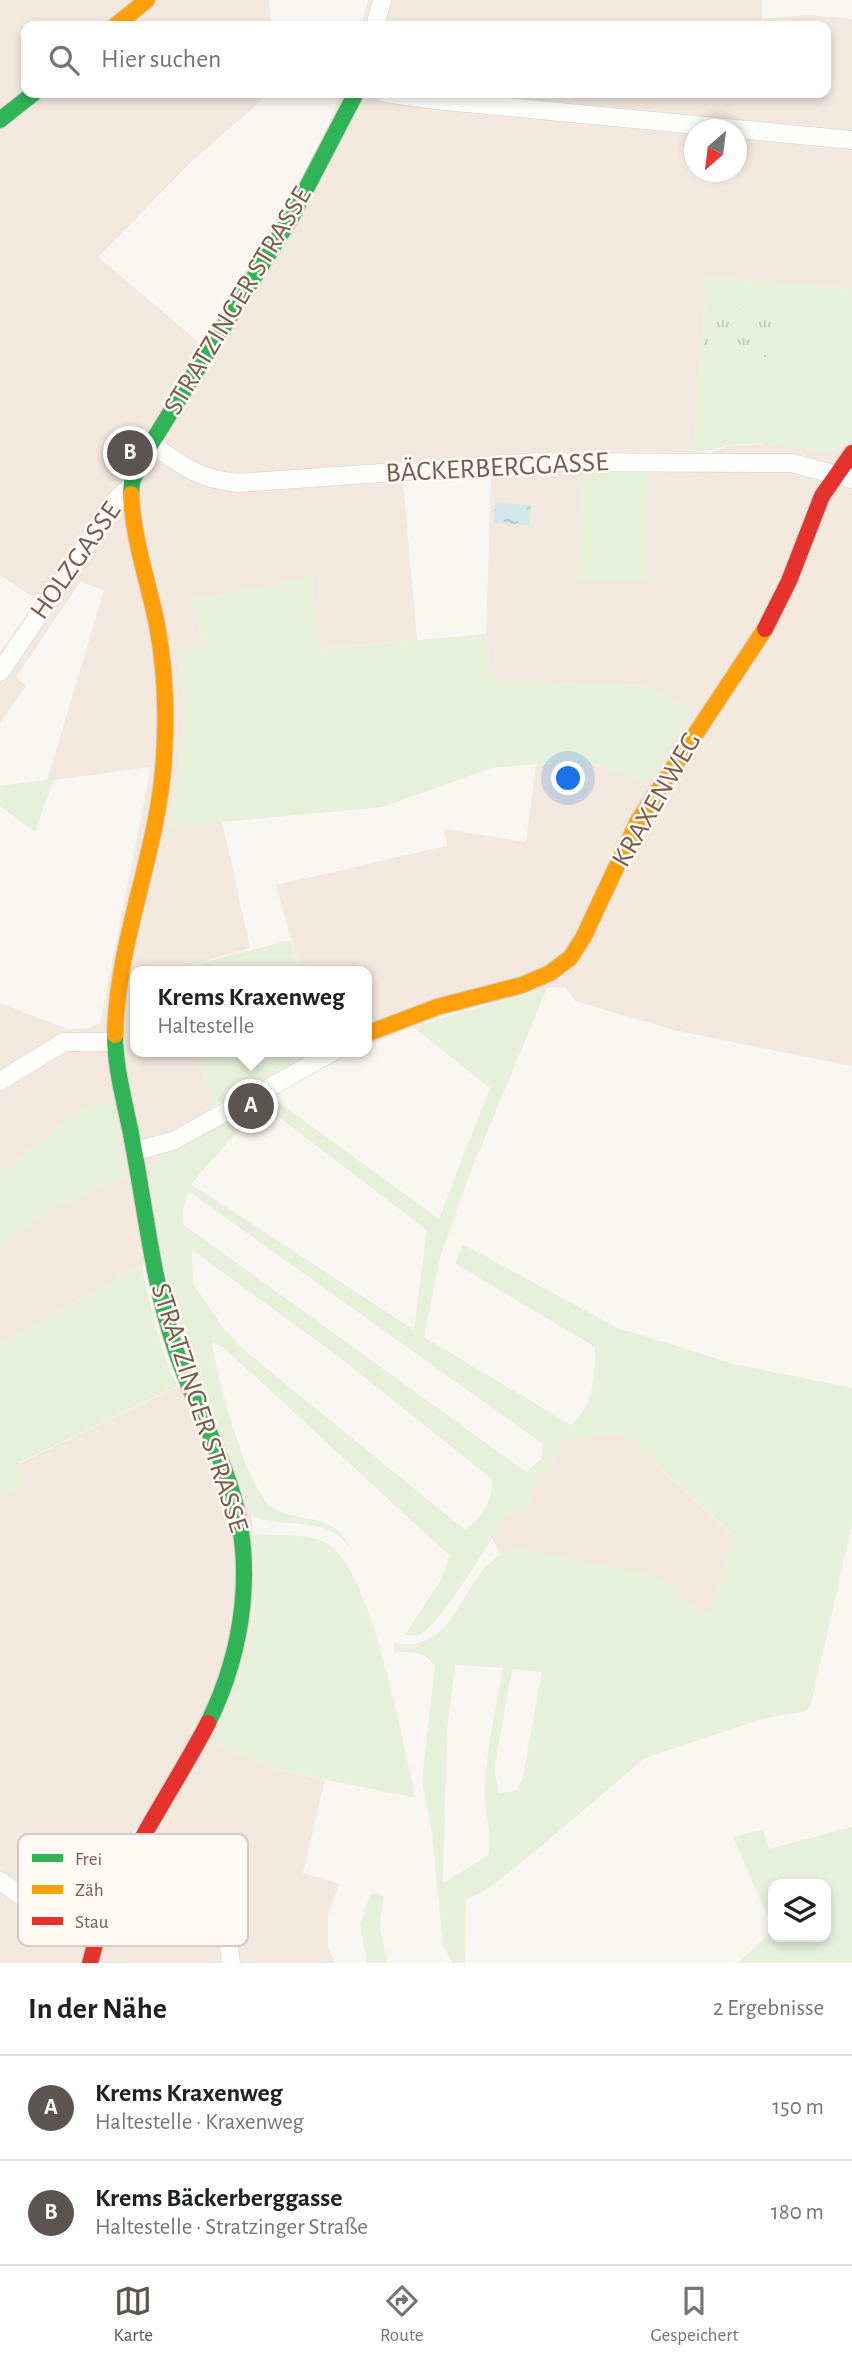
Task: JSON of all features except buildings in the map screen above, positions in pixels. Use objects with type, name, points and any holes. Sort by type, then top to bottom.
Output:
[{"type":"street","points":[[121,21],[147,0]]},
{"type":"street","points":[[376,21],[382,0]]},
{"type":"street","points":[[0,120],[28,98]]},
{"type":"street","name":"STRATZINGER STRASSE","points":[[141,1834],[200,1738],[218,1699],[234,1646],[245,1570],[241,1528],[230,1486],[175,1349],[159,1296],[115,1042],[117,991],[163,770],[166,724],[160,645],[131,486],[141,460],[292,216],[338,133],[354,98]]},
{"type":"street","points":[[421,98],[852,141]]},
{"type":"street","name":"BÄCKERBERGGASSE","points":[[152,443],[207,480],[238,483],[538,462],[792,463],[845,477]]},
{"type":"street","name":"KRAXENWEG","points":[[372,1032],[437,1007],[522,985],[551,973],[570,958],[583,938],[639,821],[674,762],[768,624],[789,581],[822,496],[845,477],[852,453]]},
{"type":"street","name":"HOLZGASSE","points":[[0,671],[88,543],[107,509],[131,486]]},
{"type":"street","points":[[0,1081],[64,1042],[115,1042]]},
{"type":"street","points":[[135,1151],[173,1141],[324,1057]]},
{"type":"street","points":[[0,1881],[18,1894]]},
{"type":"shaded area","points":[[0,0],[269,0],[271,21],[21,21],[21,98],[264,98],[191,162],[98,257],[201,344],[307,168],[338,98],[831,98],[831,21],[362,21],[368,0],[762,0],[762,19],[808,15],[852,19],[852,289],[707,277],[693,451],[710,453],[728,446],[766,444],[797,446],[830,454],[848,442],[852,435],[852,1066],[674,1030],[575,1001],[565,987],[547,988],[439,1017],[372,1043],[372,966],[299,966],[276,885],[447,846],[445,829],[526,842],[536,765],[561,762],[603,766],[648,784],[649,686],[492,681],[486,634],[491,476],[403,481],[417,640],[319,649],[312,578],[192,600],[204,647],[178,652],[185,708],[177,784],[168,826],[222,821],[250,948],[187,966],[130,966],[130,1057],[198,1057],[219,1124],[159,1157],[150,1170],[163,1253],[0,1344],[0,1249],[49,1209],[126,1177],[84,1106],[0,1173],[0,1003],[67,1029],[89,1028],[100,1023],[151,767],[47,781],[104,590],[80,582],[16,677],[26,686],[0,723],[0,652],[37,600],[0,575]]},
{"type":"shaded area","points":[[199,1376],[242,1483],[251,1515],[257,1570],[248,1650],[232,1703],[211,1744],[279,1770],[325,1780],[303,1873],[339,1884],[328,1915],[328,1947],[335,1963],[0,1963],[0,1498],[27,1482],[19,1464]]},
{"type":"shaded area","points":[[622,1433],[735,1538],[710,1613],[690,1606],[674,1586],[519,1549],[500,1554],[492,1538],[507,1515],[523,1509],[565,1440]]},
{"type":"green space","points":[[707,277],[852,289],[852,435],[848,442],[830,455],[769,444],[731,445],[693,452]]},
{"type":"green space","points":[[708,306],[782,314],[777,358],[703,350]]},
{"type":"green space","points":[[583,470],[649,471],[647,581],[578,580]]},
{"type":"green space","points":[[312,578],[320,649],[486,634],[492,681],[649,686],[688,706],[689,719],[648,784],[603,766],[561,762],[491,768],[383,807],[167,827],[177,784],[185,708],[178,652],[204,646],[192,600]]},
{"type":"green space","points":[[54,779],[35,832],[0,806],[0,786]]},
{"type":"green space","points":[[290,940],[298,966],[189,966]]},
{"type":"green space","points":[[547,988],[468,1178],[439,1261],[424,1337],[571,1425],[589,1399],[594,1380],[595,1347],[456,1264],[462,1244],[618,1328],[734,1364],[852,1388],[852,1526],[811,1704],[806,1711],[762,1719],[645,1758],[527,1858],[489,1888],[466,1900],[465,1963],[453,1963],[443,1945],[432,1832],[422,1781],[435,1666],[422,1654],[394,1653],[394,1643],[414,1644],[431,1638],[454,1614],[485,1568],[500,1555],[519,1549],[651,1574],[674,1586],[690,1606],[710,1612],[735,1537],[622,1433],[565,1440],[523,1509],[507,1515],[438,1618],[417,1636],[405,1635],[440,1581],[450,1556],[224,1348],[212,1342],[234,1431],[263,1498],[273,1508],[284,1513],[316,1520],[334,1528],[351,1548],[324,1528],[271,1521],[251,1515],[237,1472],[178,1323],[150,1170],[159,1157],[270,1096],[439,1219],[490,1088],[413,1027]],"holes":[[[267,1108],[427,1230],[414,1330],[191,1184],[235,1134]],[[188,1191],[543,1444],[541,1459],[526,1472],[184,1225],[182,1213]],[[192,1250],[335,1354],[492,1479],[491,1495],[482,1514],[465,1530],[245,1351],[224,1329],[193,1284]],[[455,1665],[503,1668],[486,1771],[489,1855],[443,1883],[447,1729]],[[512,1669],[542,1672],[522,1781],[515,1791],[499,1793],[494,1770]]]},
{"type":"green space","points":[[198,1057],[303,1057],[213,1106]]},
{"type":"green space","points":[[114,1103],[126,1177],[49,1209],[0,1249],[0,1173],[84,1106]]},
{"type":"green space","points":[[142,1265],[156,1327],[177,1386],[19,1463],[28,1482],[0,1498],[0,1344]]},
{"type":"green space","points":[[254,1535],[315,1538],[330,1545],[346,1563],[373,1625],[416,1798],[279,1770],[211,1744],[233,1694],[248,1643],[255,1590]]},
{"type":"green space","points":[[852,1827],[852,1963],[738,1963],[768,1935],[768,1942],[831,1942],[831,1879],[768,1879],[768,1917],[733,1837],[763,1830],[769,1849]]},
{"type":"green space","points":[[371,1893],[383,1896],[380,1927],[387,1963],[367,1963],[360,1924]]},
{"type":"water","points":[[495,503],[531,505],[529,525],[494,523]]},
{"type":"traffic: fast","points":[[0,120],[28,98]]},
{"type":"traffic: fast","points":[[131,494],[132,482],[141,460],[292,216],[353,98]]},
{"type":"traffic: fast","points":[[115,1035],[119,1077],[167,1323],[230,1486],[243,1546],[244,1576],[238,1636],[230,1666],[208,1723]]},
{"type":"traffic: slow","points":[[121,21],[147,0]]},
{"type":"traffic: slow","points":[[115,1035],[123,964],[161,792],[165,740],[165,691],[160,641],[138,544],[131,494]]},
{"type":"traffic: slow","points":[[372,1032],[437,1007],[522,985],[550,973],[570,958],[583,938],[638,821],[765,629]]},
{"type":"traffic: jam","points":[[765,629],[789,581],[822,496],[852,453]]},
{"type":"traffic: jam","points":[[145,1834],[208,1723]]},
{"type":"traffic: jam","points":[[90,1963],[95,1946]]},
{"type":"place","name":"Krems Bäckerberggasse","points":[[130,453]]},
{"type":"place","name":"Krems Kraxenweg","points":[[251,1106]]}]
